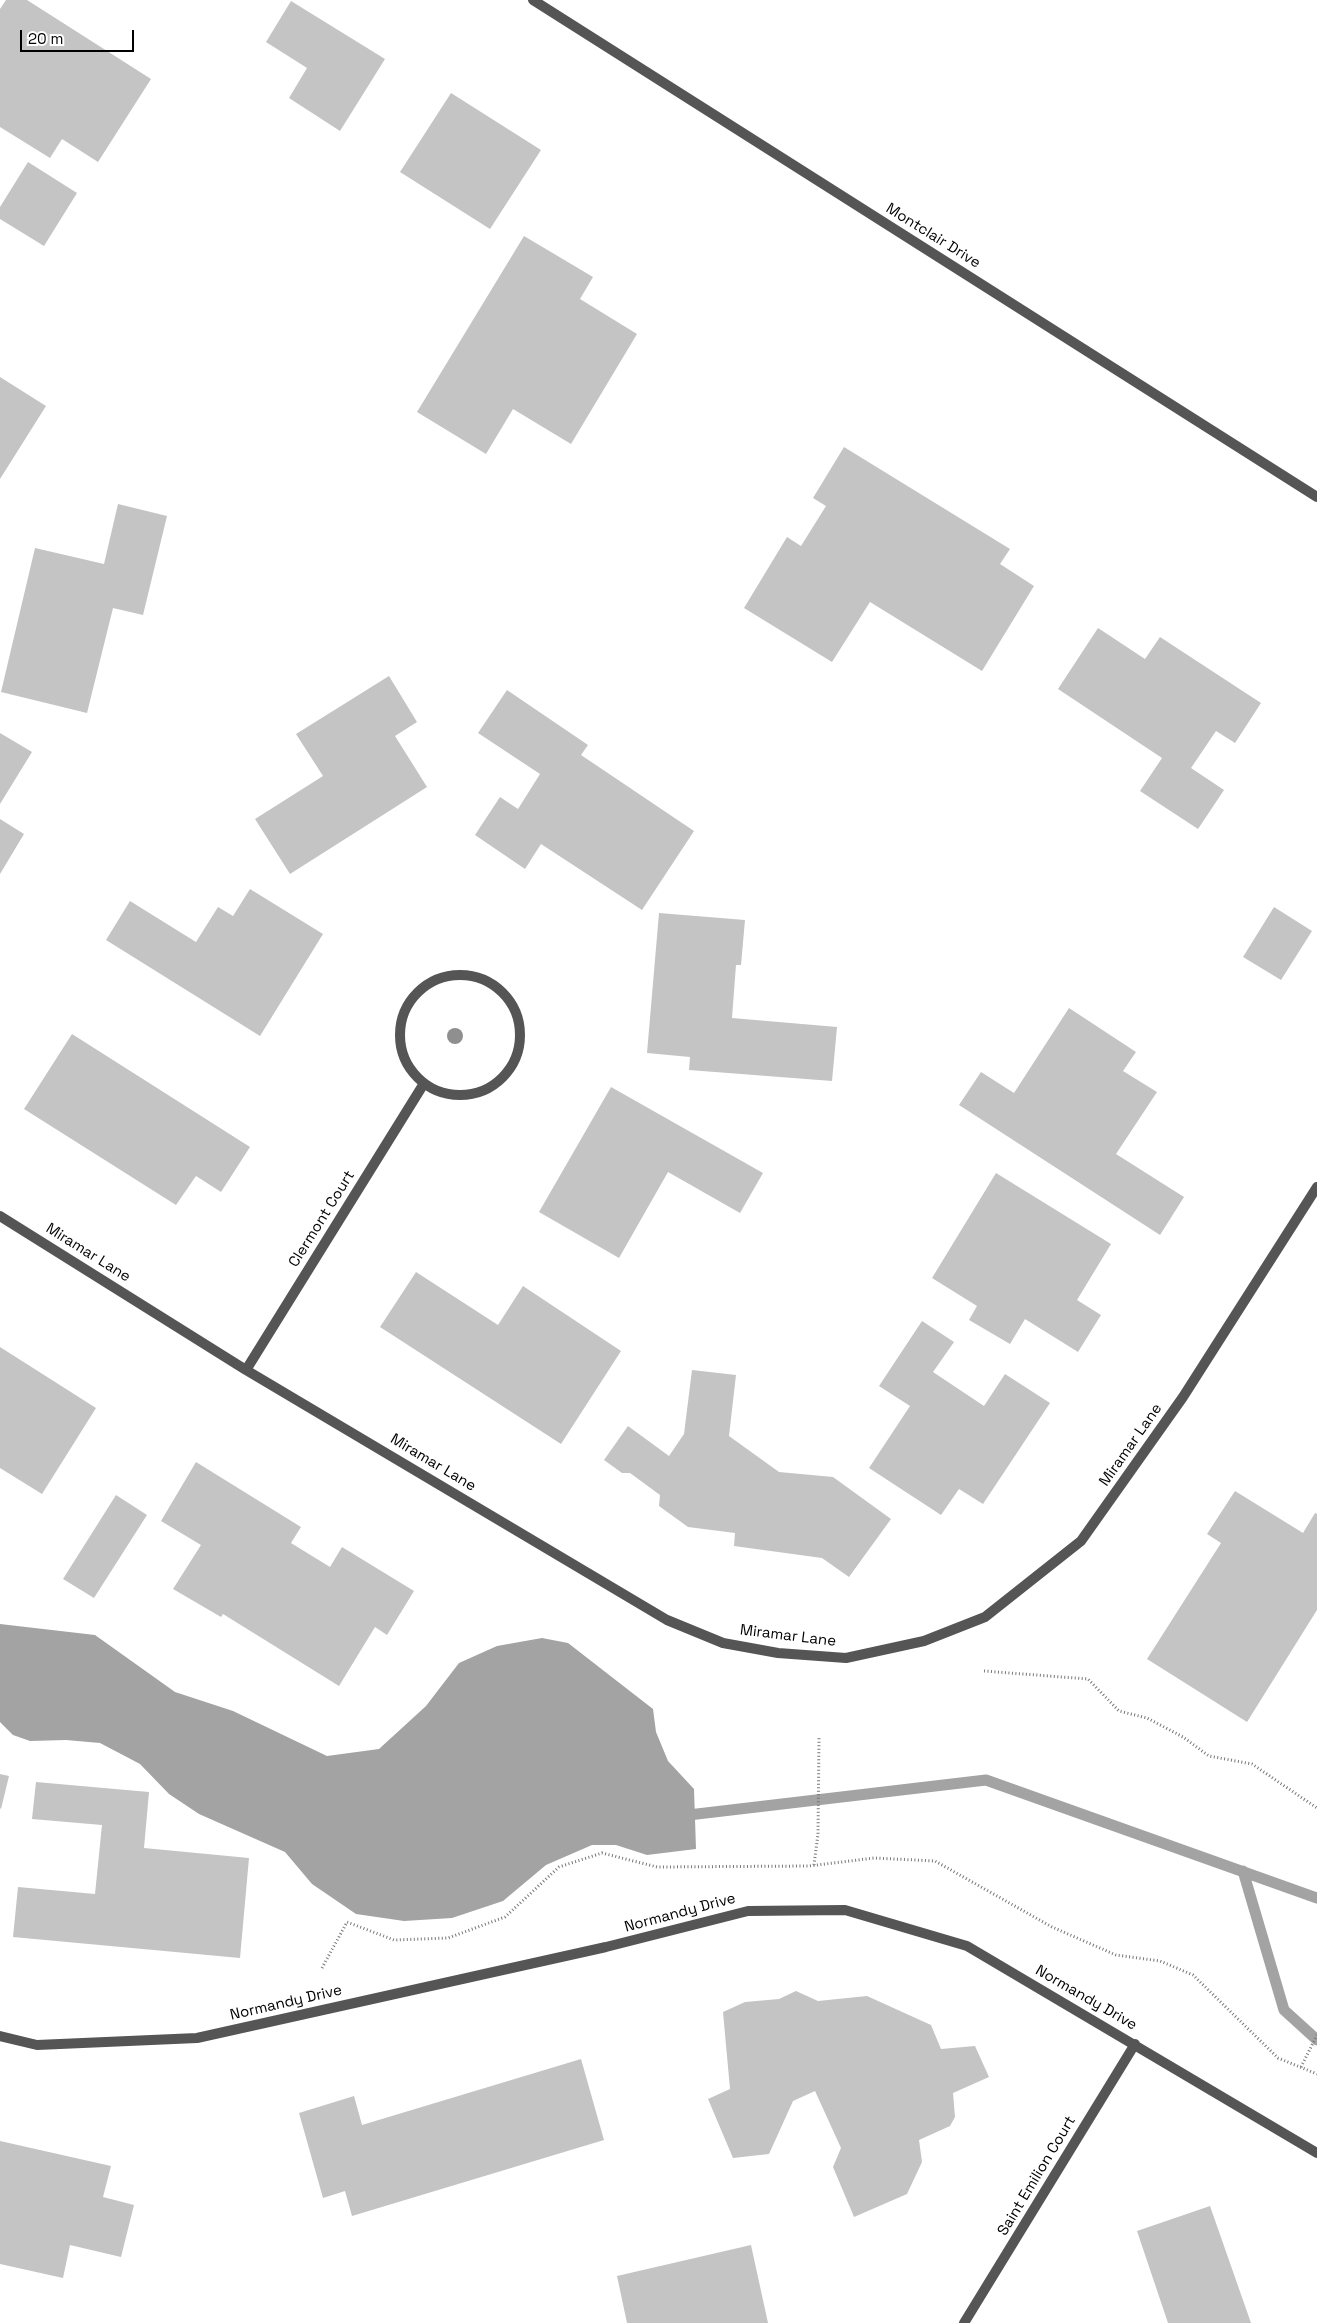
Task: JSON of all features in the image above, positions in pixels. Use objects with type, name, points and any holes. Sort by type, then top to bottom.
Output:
[{"type":"street","name":"Montclair Drive","points":[[533,0],[1317,497]]},
{"type":"street","points":[[465,974],[486,980],[504,994],[516,1012],[520,1034],[517,1056],[506,1076],[487,1090],[466,1096],[444,1094],[424,1085],[408,1068],[400,1047],[400,1025],[408,1004],[422,988],[442,977],[465,974]]},
{"type":"street","name":"Clermont Court","points":[[246,1370],[424,1085]]},
{"type":"street","name":"Miramar Lane","points":[[0,1216],[246,1370],[667,1620],[724,1643],[778,1653],[846,1658],[924,1641],[985,1617],[1081,1541],[1183,1396],[1317,1186]]},
{"type":"street","name":"Normandy Drive","points":[[0,2036],[37,2045],[197,2038],[606,1947],[748,1910],[845,1910],[967,1946],[1317,2152]]},
{"type":"street","name":"Saint Emilion Court","points":[[964,2323],[1134,2044]]},
{"type":"path","points":[[984,1671],[1088,1680],[1119,1711],[1147,1718],[1183,1737],[1209,1756],[1252,1764],[1317,1808]]},
{"type":"path","points":[[814,1865],[818,1834],[819,1737]]},
{"type":"path","points":[[1301,2067],[1317,2035]]},
{"type":"shaded area","points":[[0,1624],[95,1635],[175,1692],[233,1711],[327,1756],[379,1749],[426,1706],[459,1663],[497,1646],[542,1638],[568,1643],[653,1709],[656,1732],[668,1761],[694,1789],[696,1849],[647,1855],[616,1845],[592,1845],[546,1865],[503,1901],[452,1918],[404,1921],[356,1914],[312,1884],[285,1852],[199,1814],[169,1794],[140,1764],[100,1743],[66,1740],[30,1741],[13,1735],[0,1722]]},
{"type":"building","points":[[6,0],[27,0],[151,79],[98,162],[62,139],[50,158],[0,127],[0,9]]},
{"type":"building","points":[[291,1],[385,59],[340,131],[289,98],[307,68],[266,42]]},
{"type":"building","points":[[451,93],[541,150],[490,229],[400,172]]},
{"type":"building","points":[[28,162],[77,193],[44,246],[0,219],[0,207]]},
{"type":"building","points":[[524,236],[593,277],[580,299],[637,334],[571,444],[513,409],[486,454],[417,412]]},
{"type":"building","points":[[0,377],[46,406],[0,479]]},
{"type":"building","points":[[844,447],[1010,549],[1000,564],[1034,586],[982,671],[870,602],[832,662],[744,608],[787,537],[801,546],[826,506],[813,498]]},
{"type":"building","points":[[118,504],[167,516],[143,615],[113,608],[87,713],[1,692],[35,548],[104,564]]},
{"type":"building","points":[[1098,628],[1145,659],[1160,637],[1261,703],[1235,743],[1216,731],[1191,768],[1224,790],[1198,829],[1140,791],[1162,758],[1058,689]]},
{"type":"building","points":[[389,676],[417,722],[395,736],[427,787],[290,874],[255,819],[323,776],[296,734]]},
{"type":"building","points":[[507,690],[588,745],[581,755],[694,831],[642,910],[541,844],[525,869],[475,835],[500,797],[518,809],[540,774],[478,733]]},
{"type":"building","points":[[0,733],[32,752],[0,804]]},
{"type":"building","points":[[0,819],[24,834],[0,874]]},
{"type":"building","points":[[250,889],[323,934],[260,1036],[106,940],[130,901],[196,942],[218,907],[233,916]]},
{"type":"building","points":[[1274,907],[1312,931],[1281,980],[1243,957]]},
{"type":"building","points":[[659,913],[745,920],[741,965],[736,965],[732,1018],[837,1027],[832,1081],[689,1070],[690,1057],[647,1053]]},
{"type":"building","points":[[1069,1008],[1136,1052],[1123,1071],[1157,1092],[1116,1154],[1184,1197],[1160,1235],[959,1105],[981,1072],[1014,1093]]},
{"type":"building","points":[[72,1034],[250,1147],[221,1192],[196,1176],[176,1205],[24,1109]]},
{"type":"building","points":[[611,1087],[763,1173],[740,1213],[668,1172],[619,1258],[539,1212]]},
{"type":"building","points":[[996,1173],[1111,1244],[1077,1300],[1101,1315],[1078,1352],[1025,1319],[1010,1344],[969,1320],[977,1306],[932,1278]]},
{"type":"building","points":[[416,1272],[498,1325],[523,1286],[621,1351],[561,1444],[380,1327]]},
{"type":"building","points":[[922,1321],[954,1342],[933,1372],[984,1406],[1005,1374],[1050,1403],[983,1504],[959,1489],[941,1515],[869,1468],[910,1406],[879,1386]]},
{"type":"building","points":[[0,1347],[96,1408],[42,1494],[0,1468]]},
{"type":"building","points":[[692,1370],[736,1375],[729,1436],[779,1472],[833,1477],[891,1519],[849,1577],[822,1558],[734,1546],[735,1533],[688,1527],[659,1506],[660,1495],[630,1473],[622,1473],[604,1460],[628,1426],[669,1456],[684,1434]]},
{"type":"building","points":[[196,1462],[301,1527],[291,1543],[330,1567],[342,1547],[414,1591],[387,1635],[375,1627],[339,1686],[223,1614],[221,1617],[173,1589],[201,1545],[161,1521]]},
{"type":"building","points":[[1235,1491],[1303,1533],[1315,1513],[1317,1514],[1317,1610],[1247,1722],[1147,1659],[1221,1543],[1207,1534]]},
{"type":"building","points":[[116,1495],[147,1515],[94,1598],[63,1579]]},
{"type":"building","points":[[0,1774],[9,1776],[1,1809],[0,1808]]},
{"type":"building","points":[[36,1782],[149,1792],[144,1848],[249,1858],[240,1958],[13,1937],[18,1887],[95,1894],[102,1825],[32,1819]]},
{"type":"building","points":[[796,1991],[818,2001],[867,1996],[931,2025],[941,2049],[975,2046],[989,2077],[953,2093],[955,2117],[950,2126],[919,2140],[922,2162],[907,2194],[854,2217],[833,2167],[841,2148],[815,2091],[793,2101],[769,2154],[733,2158],[708,2099],[730,2089],[723,2012],[745,2002],[779,1999]]},
{"type":"building","points":[[581,2059],[604,2140],[352,2216],[345,2191],[323,2198],[299,2113],[354,2096],[362,2125]]},
{"type":"building","points":[[0,2141],[111,2166],[103,2197],[134,2205],[121,2257],[70,2245],[63,2278],[0,2264]]},
{"type":"building","points":[[1210,2206],[1251,2323],[1168,2323],[1137,2231]]},
{"type":"building","points":[[751,2245],[768,2323],[627,2323],[617,2276]]},
{"type":"waterway","points":[[680,1816],[986,1780],[1317,1898]]},
{"type":"waterway","points":[[1243,1871],[1284,2010],[1317,2040]]}]
